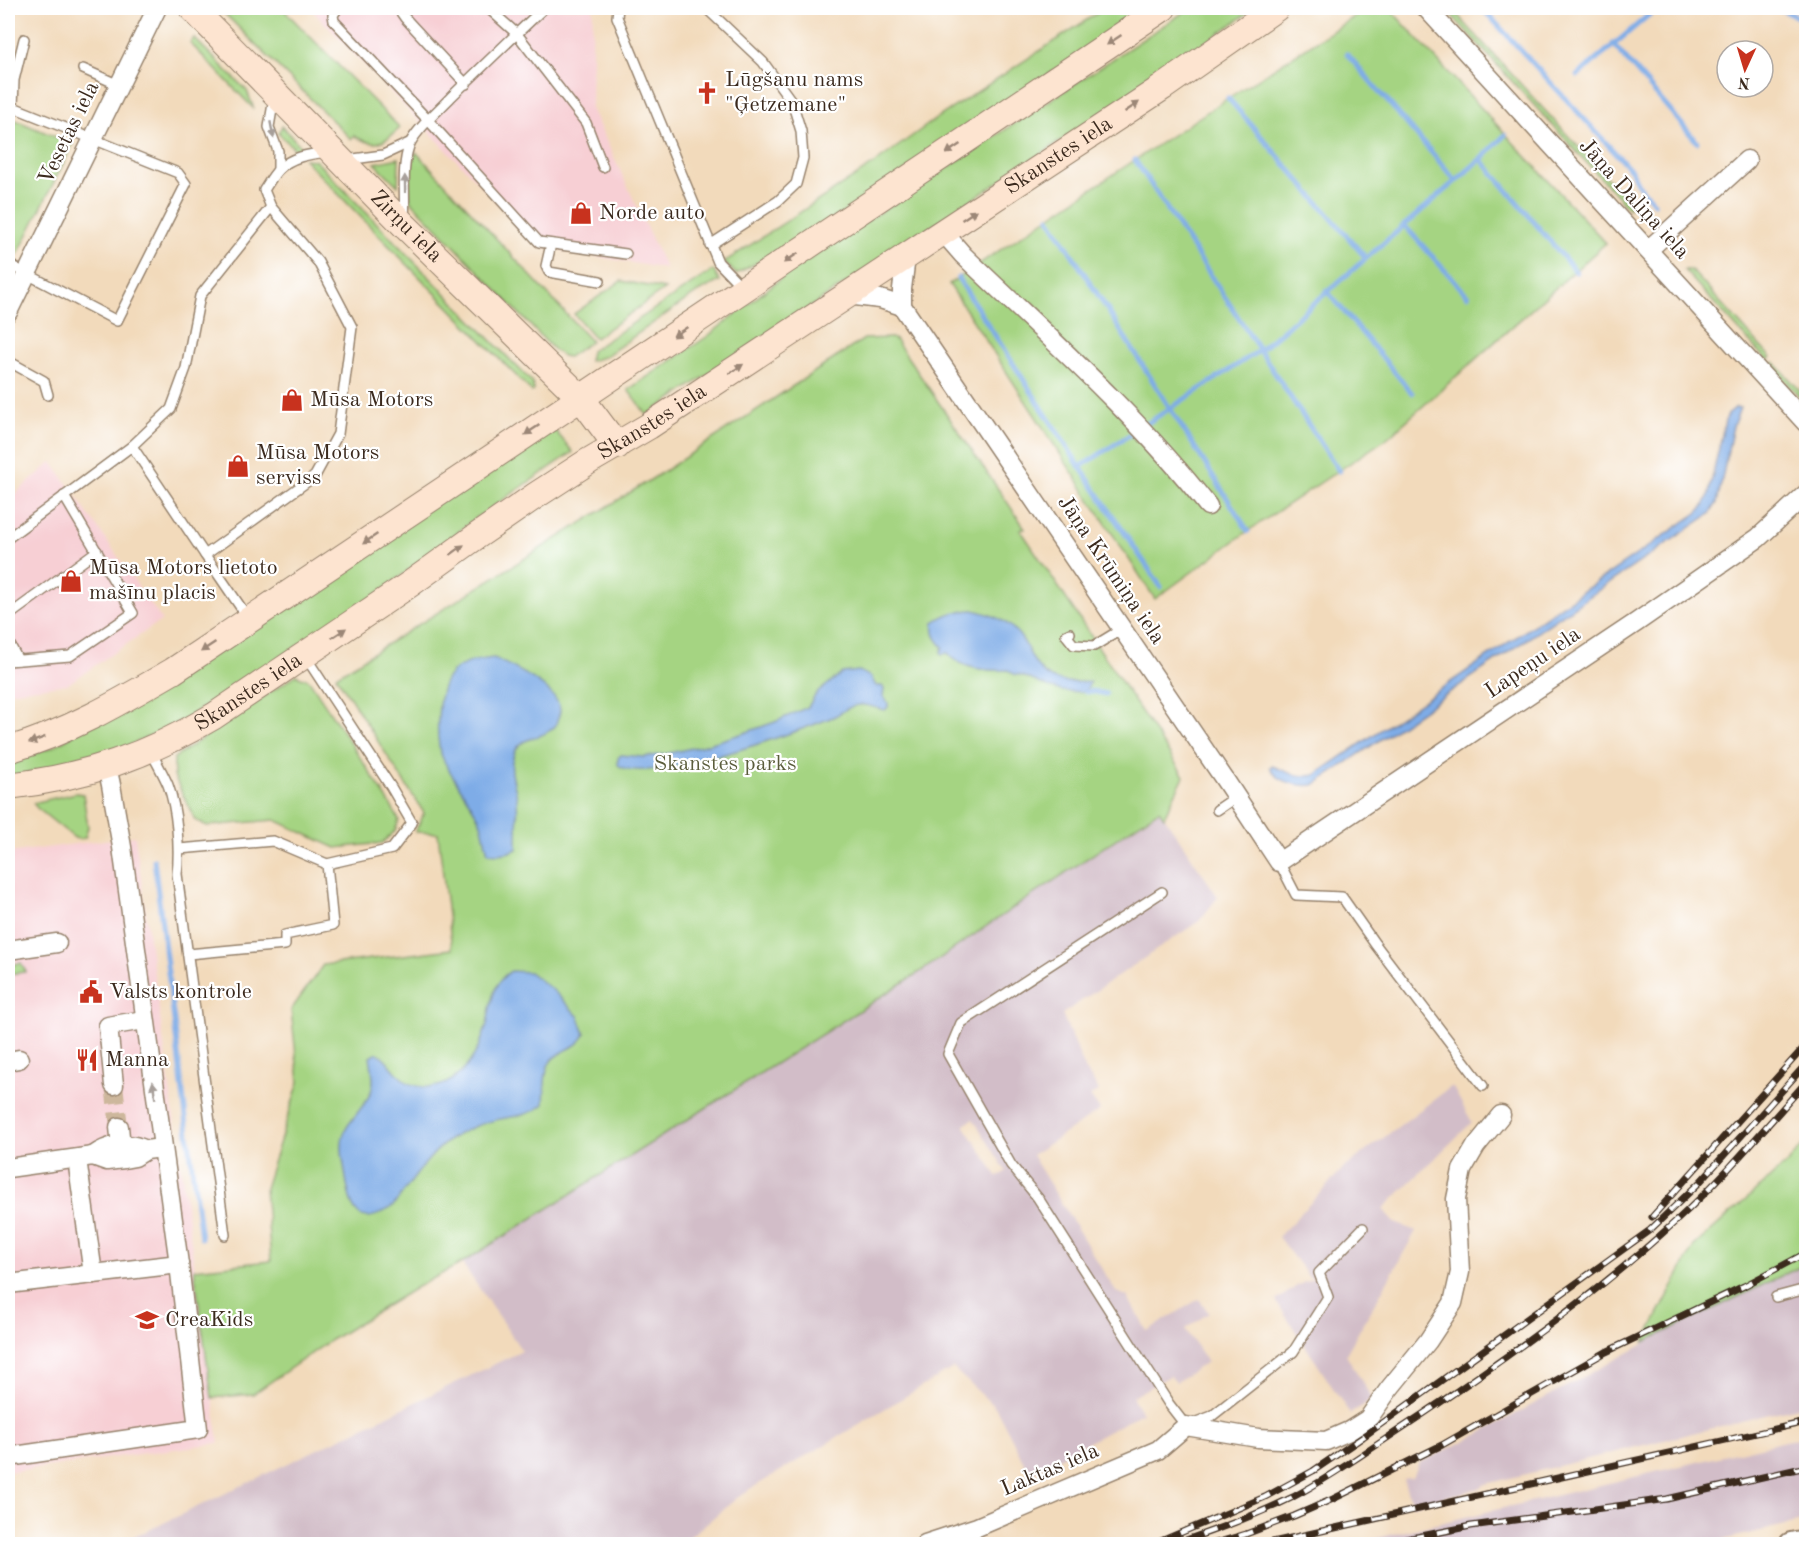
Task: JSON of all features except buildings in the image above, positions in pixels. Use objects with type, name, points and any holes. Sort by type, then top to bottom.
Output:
[{"type":"main road","name":"Zirņu iela","points":[[192,8],[404,225],[581,398],[617,446]]},
{"type":"main road","points":[[8,750],[50,736],[96,715],[172,670],[1163,8]]},
{"type":"main road","name":"Skanstes iela","points":[[8,786],[65,777],[107,766],[150,750],[214,716],[305,656],[535,496],[617,446],[906,257],[1163,87],[1276,8]]},
{"type":"street","name":"Vesetas iela","points":[[8,312],[158,8]]},
{"type":"street","name":"Jāņa Daliņa iela","points":[[1426,8],[1806,423]]},
{"type":"street","points":[[1647,250],[1747,160]]},
{"type":"street","points":[[943,232],[963,255],[1129,416],[1186,478],[1208,506]]},
{"type":"street","points":[[847,295],[880,299],[902,306],[906,257]]},
{"type":"street","name":"Jāņa Krūmiņa iela","points":[[902,306],[1279,862]]},
{"type":"street","name":"Lapeņu iela","points":[[1279,862],[1740,551],[1758,538],[1806,494]]},
{"type":"street","points":[[8,1457],[198,1429],[178,1264],[154,1149],[144,1020],[122,847],[107,766]]},
{"type":"street","points":[[8,950],[57,943]]},
{"type":"street","points":[[114,1085],[108,1026],[144,1020]]},
{"type":"street","points":[[1186,1426],[1258,1438],[1326,1441],[1349,1431],[1368,1419],[1428,1341],[1453,1303],[1460,1272],[1456,1200],[1462,1170],[1476,1146],[1501,1115]]},
{"type":"street","points":[[118,1127],[121,1146]]},
{"type":"street","points":[[85,1158],[104,1148],[134,1144],[154,1149]]},
{"type":"street","points":[[8,1168],[85,1158],[107,1161],[124,1159],[154,1149]]},
{"type":"street","points":[[85,1158],[93,1274]]},
{"type":"street","points":[[8,1284],[178,1264]]},
{"type":"street","name":"Laktas iela","points":[[925,1545],[976,1527],[1158,1450],[1186,1426]]},
{"type":"street","points":[[1791,1545],[1806,1540]]},
{"type":"lane","points":[[338,8],[333,15],[334,21],[539,242],[626,254]]},
{"type":"lane","points":[[398,8],[466,84]]},
{"type":"lane","points":[[488,8],[517,34],[586,123],[603,167]]},
{"type":"lane","points":[[404,225],[405,165],[410,143],[428,120],[544,8]]},
{"type":"lane","points":[[618,8],[617,17],[710,245],[718,262],[744,289]]},
{"type":"lane","points":[[706,8],[763,62],[792,102],[801,131],[803,158],[796,183],[778,201],[710,245]]},
{"type":"lane","points":[[8,264],[117,321],[186,184],[178,174],[13,107],[14,80],[24,39]]},
{"type":"lane","points":[[83,69],[119,86]]},
{"type":"lane","points":[[275,92],[269,127],[278,151],[278,169]]},
{"type":"lane","points":[[205,555],[315,476],[338,434],[352,327],[318,262],[271,207],[264,190],[278,169],[297,157],[312,153],[338,156],[383,155],[410,143]]},
{"type":"lane","points":[[8,538],[132,446],[171,410],[186,368],[200,296],[271,207]]},
{"type":"lane","points":[[551,244],[546,266],[549,272],[600,281]]},
{"type":"lane","points":[[8,361],[44,381],[48,395]]},
{"type":"lane","points":[[132,446],[249,620]]},
{"type":"lane","points":[[8,660],[70,656],[134,613],[64,496]]},
{"type":"lane","points":[[8,616],[97,551]]},
{"type":"lane","points":[[1070,633],[1066,635],[1074,645],[1094,646],[1122,629]]},
{"type":"lane","points":[[8,641],[18,660]]},
{"type":"lane","points":[[179,849],[273,841],[327,864],[392,849],[412,823],[305,656]]},
{"type":"lane","points":[[150,750],[168,784],[172,799],[179,849],[177,874],[225,1235]]},
{"type":"lane","points":[[1217,810],[1236,797]]},
{"type":"lane","points":[[1279,862],[1296,895],[1342,897],[1483,1086]]},
{"type":"lane","points":[[188,954],[285,945],[285,935],[333,925],[327,864]]},
{"type":"lane","points":[[1162,892],[961,1023],[948,1054],[1011,1165],[1038,1198],[1169,1404],[1186,1426],[1212,1416],[1293,1352],[1328,1297],[1319,1273],[1363,1228]]},
{"type":"lane","points":[[1776,1297],[1806,1289]]},
{"type":"shaded area","points":[[310,8],[593,8],[591,108],[666,269],[539,246]]},
{"type":"shaded area","name":"Mūsa Motors lietoto mašīnu placis","points":[[52,462],[162,620],[68,684],[8,692],[8,500]]},
{"type":"shaded area","points":[[1160,810],[1218,897],[1199,921],[1062,1014],[1086,1071],[1099,1090],[1090,1096],[1100,1110],[1032,1155],[1116,1292],[1127,1296],[1147,1331],[1199,1299],[1209,1313],[1185,1329],[1207,1362],[1176,1382],[1170,1376],[1132,1397],[1142,1413],[1030,1474],[996,1408],[953,1368],[742,1494],[681,1544],[114,1544],[145,1532],[522,1351],[462,1263],[923,970]],"holes":[[[973,1119],[1006,1171],[998,1177],[964,1125]]]},
{"type":"shaded area","points":[[135,836],[219,1443],[8,1472],[8,853]]},
{"type":"shaded area","points":[[1452,1086],[1472,1122],[1383,1209],[1395,1223],[1416,1231],[1346,1354],[1372,1399],[1350,1414],[1276,1301],[1315,1277],[1309,1277],[1278,1237],[1345,1167]]},
{"type":"shaded area","points":[[1806,1264],[1806,1405],[1486,1484],[1477,1489],[1412,1505],[1403,1479],[1413,1477],[1419,1463],[1479,1434],[1644,1342]]},
{"type":"shaded area","points":[[1806,1436],[1806,1520],[1706,1544],[1352,1544]]},
{"type":"green space","points":[[219,8],[282,8],[400,128],[384,141],[368,142],[354,136],[351,139]]},
{"type":"green space","points":[[1105,8],[1148,8],[815,231],[736,274],[724,262],[868,168],[937,118]]},
{"type":"green space","points":[[1190,8],[1255,8],[1151,81],[647,415],[628,390],[708,336],[785,275]]},
{"type":"green space","points":[[1368,8],[1389,8],[1606,243],[1386,439],[1248,531],[1155,599],[949,284],[1228,98]]},
{"type":"green space","points":[[1445,8],[1451,8],[1629,202],[1629,209]]},
{"type":"green space","points":[[194,38],[247,91],[254,109],[190,43]]},
{"type":"green space","points":[[8,117],[73,144],[18,254],[12,257],[8,256]]},
{"type":"green space","points":[[282,126],[304,150],[298,152],[278,133]]},
{"type":"green space","points":[[416,152],[591,341],[568,357],[554,350],[410,200],[410,170]]},
{"type":"green space","points":[[399,158],[398,186],[375,163]]},
{"type":"green space","points":[[304,159],[315,160],[532,382],[534,390],[532,392]]},
{"type":"green space","points":[[713,270],[720,281],[698,292],[604,357],[589,361],[591,351]]},
{"type":"green space","points":[[1684,270],[1691,270],[1771,358],[1767,361]]},
{"type":"green space","points":[[621,281],[665,289],[595,338],[574,314]]},
{"type":"green space","name":"Skanstes parks","points":[[864,339],[895,339],[1025,528],[1020,529],[1184,776],[1164,817],[1159,810],[923,970],[462,1263],[417,1287],[331,1340],[253,1394],[212,1398],[194,1269],[271,1261],[265,1188],[299,1082],[291,1010],[323,965],[452,949],[438,833],[415,832],[424,813],[336,676],[663,472]]},
{"type":"green space","points":[[1774,362],[1806,397],[1806,404],[1771,365]]},
{"type":"green space","points":[[553,428],[573,452],[476,518],[380,592],[184,720],[115,752],[8,778],[8,764],[55,746]]},
{"type":"green space","points":[[296,675],[309,680],[399,820],[395,831],[382,843],[336,848],[275,820],[207,826],[195,820],[174,776],[174,758]]},
{"type":"green space","points":[[76,793],[83,794],[88,827],[85,838],[80,839],[74,837],[33,803]]},
{"type":"green space","points":[[21,963],[26,972],[8,974],[8,965]]},
{"type":"green space","points":[[1806,1143],[1806,1264],[1644,1342],[1694,1246],[1786,1164]]},
{"type":"water","points":[[1736,407],[1740,408],[1733,426],[1717,503],[1710,514],[1314,785],[1289,782],[1273,772],[1270,767],[1272,766],[1298,775],[1315,775],[1697,513],[1704,506],[1708,497],[1725,421]]},
{"type":"water","points":[[973,610],[995,617],[1014,630],[1037,665],[1048,676],[1063,681],[1090,682],[1086,692],[1062,691],[1008,670],[975,668],[960,663],[948,653],[942,654],[943,647],[935,636],[934,622],[952,613]]},
{"type":"water","points":[[494,658],[520,671],[547,689],[558,703],[560,710],[552,729],[528,739],[515,750],[512,767],[517,798],[517,849],[499,854],[488,853],[480,821],[442,756],[438,731],[441,693],[450,674],[467,663]]},
{"type":"water","points":[[859,671],[871,677],[876,686],[882,686],[884,689],[883,696],[888,703],[885,710],[865,705],[854,706],[789,734],[689,763],[658,769],[634,770],[618,765],[618,758],[621,755],[643,757],[665,754],[705,745],[775,722],[808,707],[816,694],[842,673]]},
{"type":"water","points":[[511,971],[529,972],[554,991],[579,1017],[585,1034],[582,1040],[559,1054],[550,1063],[545,1078],[544,1104],[526,1114],[482,1124],[454,1137],[429,1159],[393,1206],[380,1214],[370,1217],[362,1216],[356,1212],[349,1195],[342,1146],[346,1128],[368,1098],[373,1086],[370,1057],[378,1053],[403,1079],[414,1085],[431,1087],[448,1082],[464,1070],[476,1053],[487,1024],[496,987]]},
{"type":"waterway","points":[[1482,8],[1632,171],[1637,183],[1654,203]]},
{"type":"waterway","points":[[1577,76],[1657,8]]},
{"type":"waterway","points":[[1778,8],[1806,21]]},
{"type":"waterway","points":[[1613,44],[1697,142]]},
{"type":"waterway","points":[[1347,54],[1456,181]]},
{"type":"waterway","points":[[1228,98],[1366,258]]},
{"type":"waterway","points":[[1080,467],[1260,350],[1481,159],[1505,135]]},
{"type":"waterway","points":[[1481,159],[1576,272]]},
{"type":"waterway","points":[[1135,160],[1339,471]]},
{"type":"waterway","points":[[1049,218],[1248,531]]},
{"type":"waterway","points":[[1404,225],[1468,296]]},
{"type":"waterway","points":[[958,278],[1080,467],[1161,587]]},
{"type":"waterway","points":[[1327,291],[1412,393]]},
{"type":"waterway","points":[[1086,692],[1106,694]]},
{"type":"waterway","points":[[154,860],[201,1238]]},
{"type":"tunnel","points":[[114,1085],[119,1127]]},
{"type":"railway","points":[[1652,1217],[1806,1045]]},
{"type":"railway","points":[[1154,1544],[1265,1497],[1313,1471],[1650,1230],[1699,1183],[1806,1064]]},
{"type":"railway","points":[[1175,1544],[1250,1517],[1310,1488],[1343,1468],[1521,1346],[1585,1298],[1676,1221],[1727,1171],[1806,1082]]},
{"type":"railway","points":[[1212,1544],[1246,1534],[1333,1499],[1442,1445],[1606,1352],[1744,1286],[1806,1253]]},
{"type":"railway","points":[[1264,1544],[1806,1422]]},
{"type":"railway","points":[[1382,1544],[1471,1526],[1667,1499],[1806,1467]]},
{"type":"place","name":"Lūgšanu nams \"Ģetzemane\"","points":[[707,93]]},
{"type":"place","name":"Norde auto","points":[[581,213]]},
{"type":"place","name":"Mūsa Motors","points":[[292,400]]},
{"type":"place","name":"Mūsa Motors serviss","points":[[238,466]]},
{"type":"place","name":"Mūsa Motors lietoto mašīnu placis","points":[[71,581]]},
{"type":"place","name":"Valsts kontrole","points":[[91,992]]},
{"type":"place","name":"Manna","points":[[87,1060]]},
{"type":"place","name":"CreaKids","points":[[147,1320]]}]
